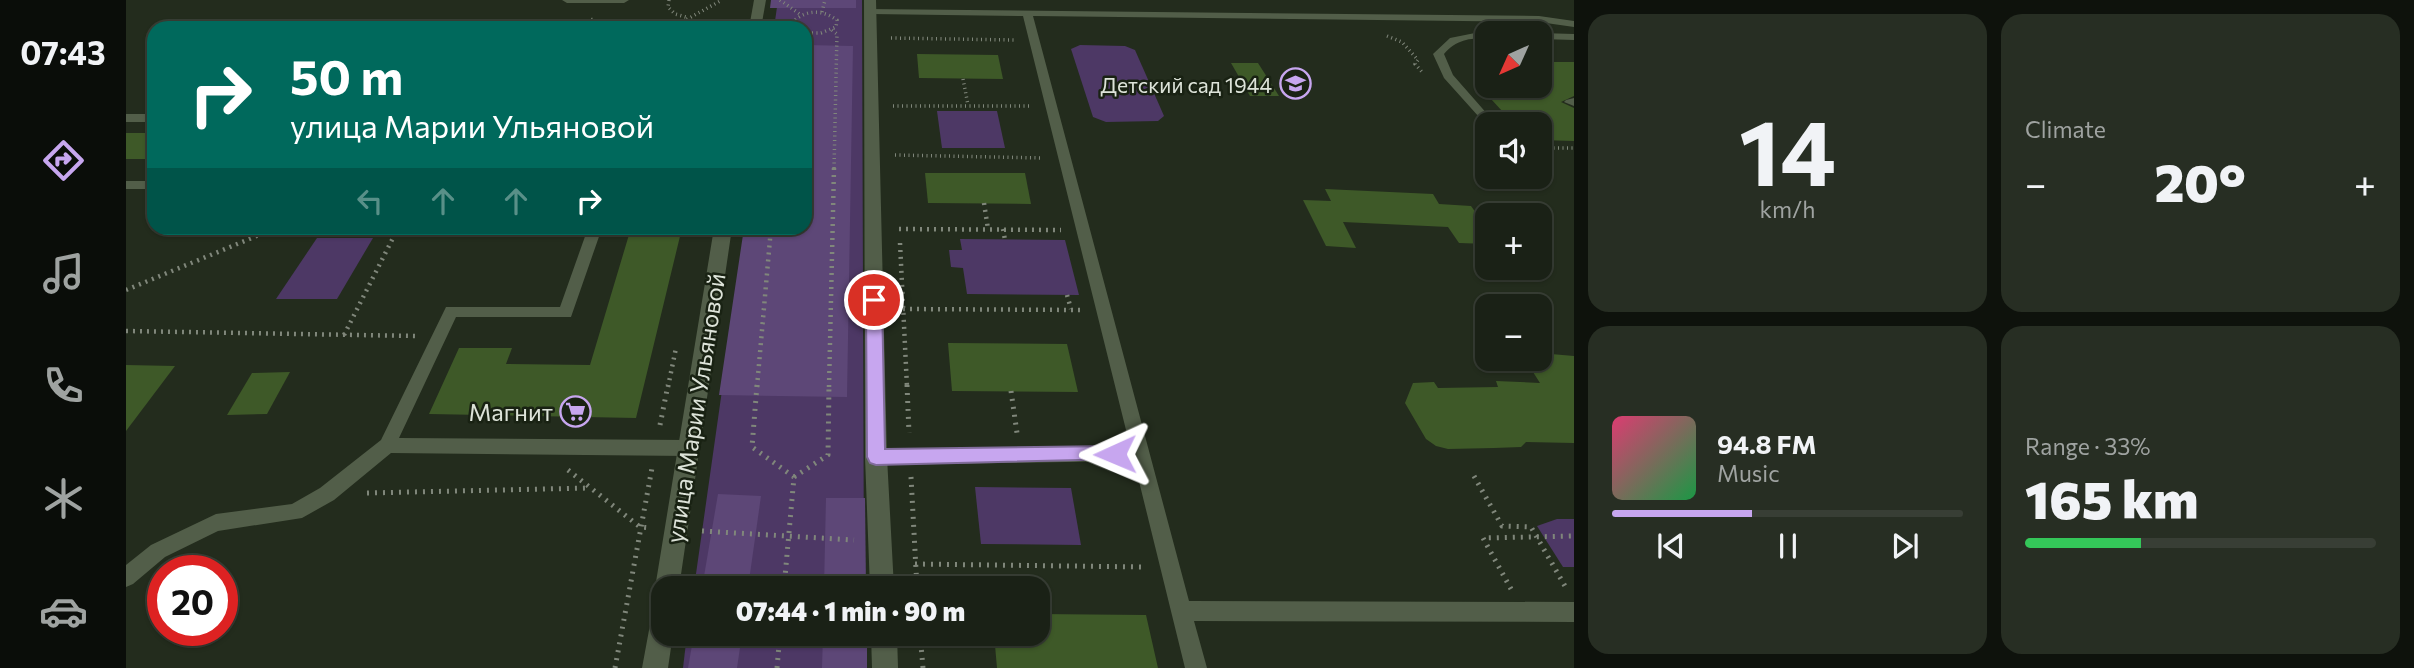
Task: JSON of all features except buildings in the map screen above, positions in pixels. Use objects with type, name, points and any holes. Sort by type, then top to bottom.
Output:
[{"type":"street","points":[[756,21],[760,0]]},
{"type":"street","points":[[877,7],[876,457],[882,576]]},
{"type":"street","name":"улица Марии Ульяновой","points":[[669,576],[722,235]]},
{"type":"street","points":[[655,668],[658,646]]},
{"type":"street","points":[[884,646],[885,668]]},
{"type":"lane","points":[[567,0],[624,0]]},
{"type":"lane","points":[[877,7],[1027,13],[1216,13],[1539,19],[1574,24]]},
{"type":"lane","points":[[1027,13],[1196,668]]},
{"type":"lane","points":[[1475,34],[1449,40],[1438,54],[1448,76],[1480,112]]},
{"type":"lane","points":[[1552,36],[1574,37]]},
{"type":"lane","points":[[126,118],[147,118]]},
{"type":"lane","points":[[126,185],[147,186]]},
{"type":"lane","points":[[126,577],[158,551],[216,523],[295,512],[327,494],[387,445],[451,311],[566,313],[593,235]]},
{"type":"lane","points":[[387,445],[688,448]]},
{"type":"lane","points":[[876,457],[1139,453]]},
{"type":"lane","points":[[1181,611],[1574,612]]},
{"type":"path","points":[[669,0],[668,7],[689,18]]},
{"type":"path","points":[[684,21],[722,0]]},
{"type":"path","points":[[780,0],[801,15]]},
{"type":"path","points":[[822,12],[825,0]]},
{"type":"path","points":[[877,7],[891,38],[891,52]]},
{"type":"path","points":[[794,21],[801,15],[822,12],[837,20],[838,23],[832,30],[812,34]]},
{"type":"path","points":[[785,576],[794,478],[828,454],[837,34],[832,30]]},
{"type":"path","points":[[891,38],[1036,40]]},
{"type":"path","points":[[963,79],[968,105]]},
{"type":"path","points":[[892,93],[893,118]]},
{"type":"path","points":[[892,106],[1050,106]]},
{"type":"path","points":[[894,142],[896,167]]},
{"type":"path","points":[[1552,148],[1574,148]]},
{"type":"path","points":[[895,155],[1065,158]]},
{"type":"path","points":[[985,203],[988,229]]},
{"type":"path","points":[[898,216],[916,576]]},
{"type":"path","points":[[899,229],[1083,230]]},
{"type":"path","points":[[1003,229],[1005,240]]},
{"type":"path","points":[[126,290],[259,235]]},
{"type":"path","points":[[344,335],[394,235]]},
{"type":"path","points":[[770,235],[752,447],[794,478]]},
{"type":"path","points":[[1067,295],[1070,310]]},
{"type":"path","points":[[903,309],[1104,310]]},
{"type":"path","points":[[126,331],[438,336]]},
{"type":"path","points":[[1011,391],[1020,455]]},
{"type":"path","points":[[537,447],[640,527],[914,544]]},
{"type":"path","points":[[1474,476],[1502,526],[1531,527],[1568,591]]},
{"type":"path","points":[[327,494],[590,488]]},
{"type":"path","points":[[1523,612],[1483,537],[1574,536]]},
{"type":"path","points":[[915,564],[1170,567]]},
{"type":"path","points":[[777,668],[779,646]]},
{"type":"path","points":[[921,646],[923,668]]},
{"type":"shaded area","points":[[771,0],[856,0],[856,8],[770,8]]},
{"type":"shaded area","points":[[778,0],[862,0],[864,576],[696,576],[744,235],[812,235],[812,21],[775,21]]},
{"type":"shaded area","points":[[812,45],[853,46],[847,397],[719,395],[743,235],[812,235]]},
{"type":"shaded area","points":[[1080,45],[1125,46],[1135,50],[1164,116],[1158,121],[1106,122],[1093,117],[1071,49]]},
{"type":"shaded area","points":[[937,111],[997,111],[1005,148],[942,148]]},
{"type":"shaded area","points":[[317,238],[373,238],[337,299],[276,299]]},
{"type":"shaded area","points":[[960,239],[1065,240],[1079,295],[967,294],[963,268],[951,267],[949,250],[962,250]]},
{"type":"shaded area","points":[[975,487],[1071,488],[1081,545],[981,544]]},
{"type":"shaded area","points":[[718,494],[761,496],[750,576],[704,576]]},
{"type":"shaded area","points":[[826,498],[865,498],[866,576],[824,576]]},
{"type":"shaded area","points":[[1557,519],[1574,519],[1574,567],[1563,567],[1537,526]]},
{"type":"shaded area","points":[[686,646],[864,646],[864,668],[683,668]]},
{"type":"shaded area","points":[[692,646],[740,646],[737,668],[688,668]]},
{"type":"shaded area","points":[[823,646],[867,646],[867,668],[822,668]]},
{"type":"place","name":"Детский сад 1944","points":[[1295,84]]},
{"type":"place","name":"Магнит","points":[[576,411]]},
{"type":"route","points":[[874,300],[876,457],[1115,454]]}]
